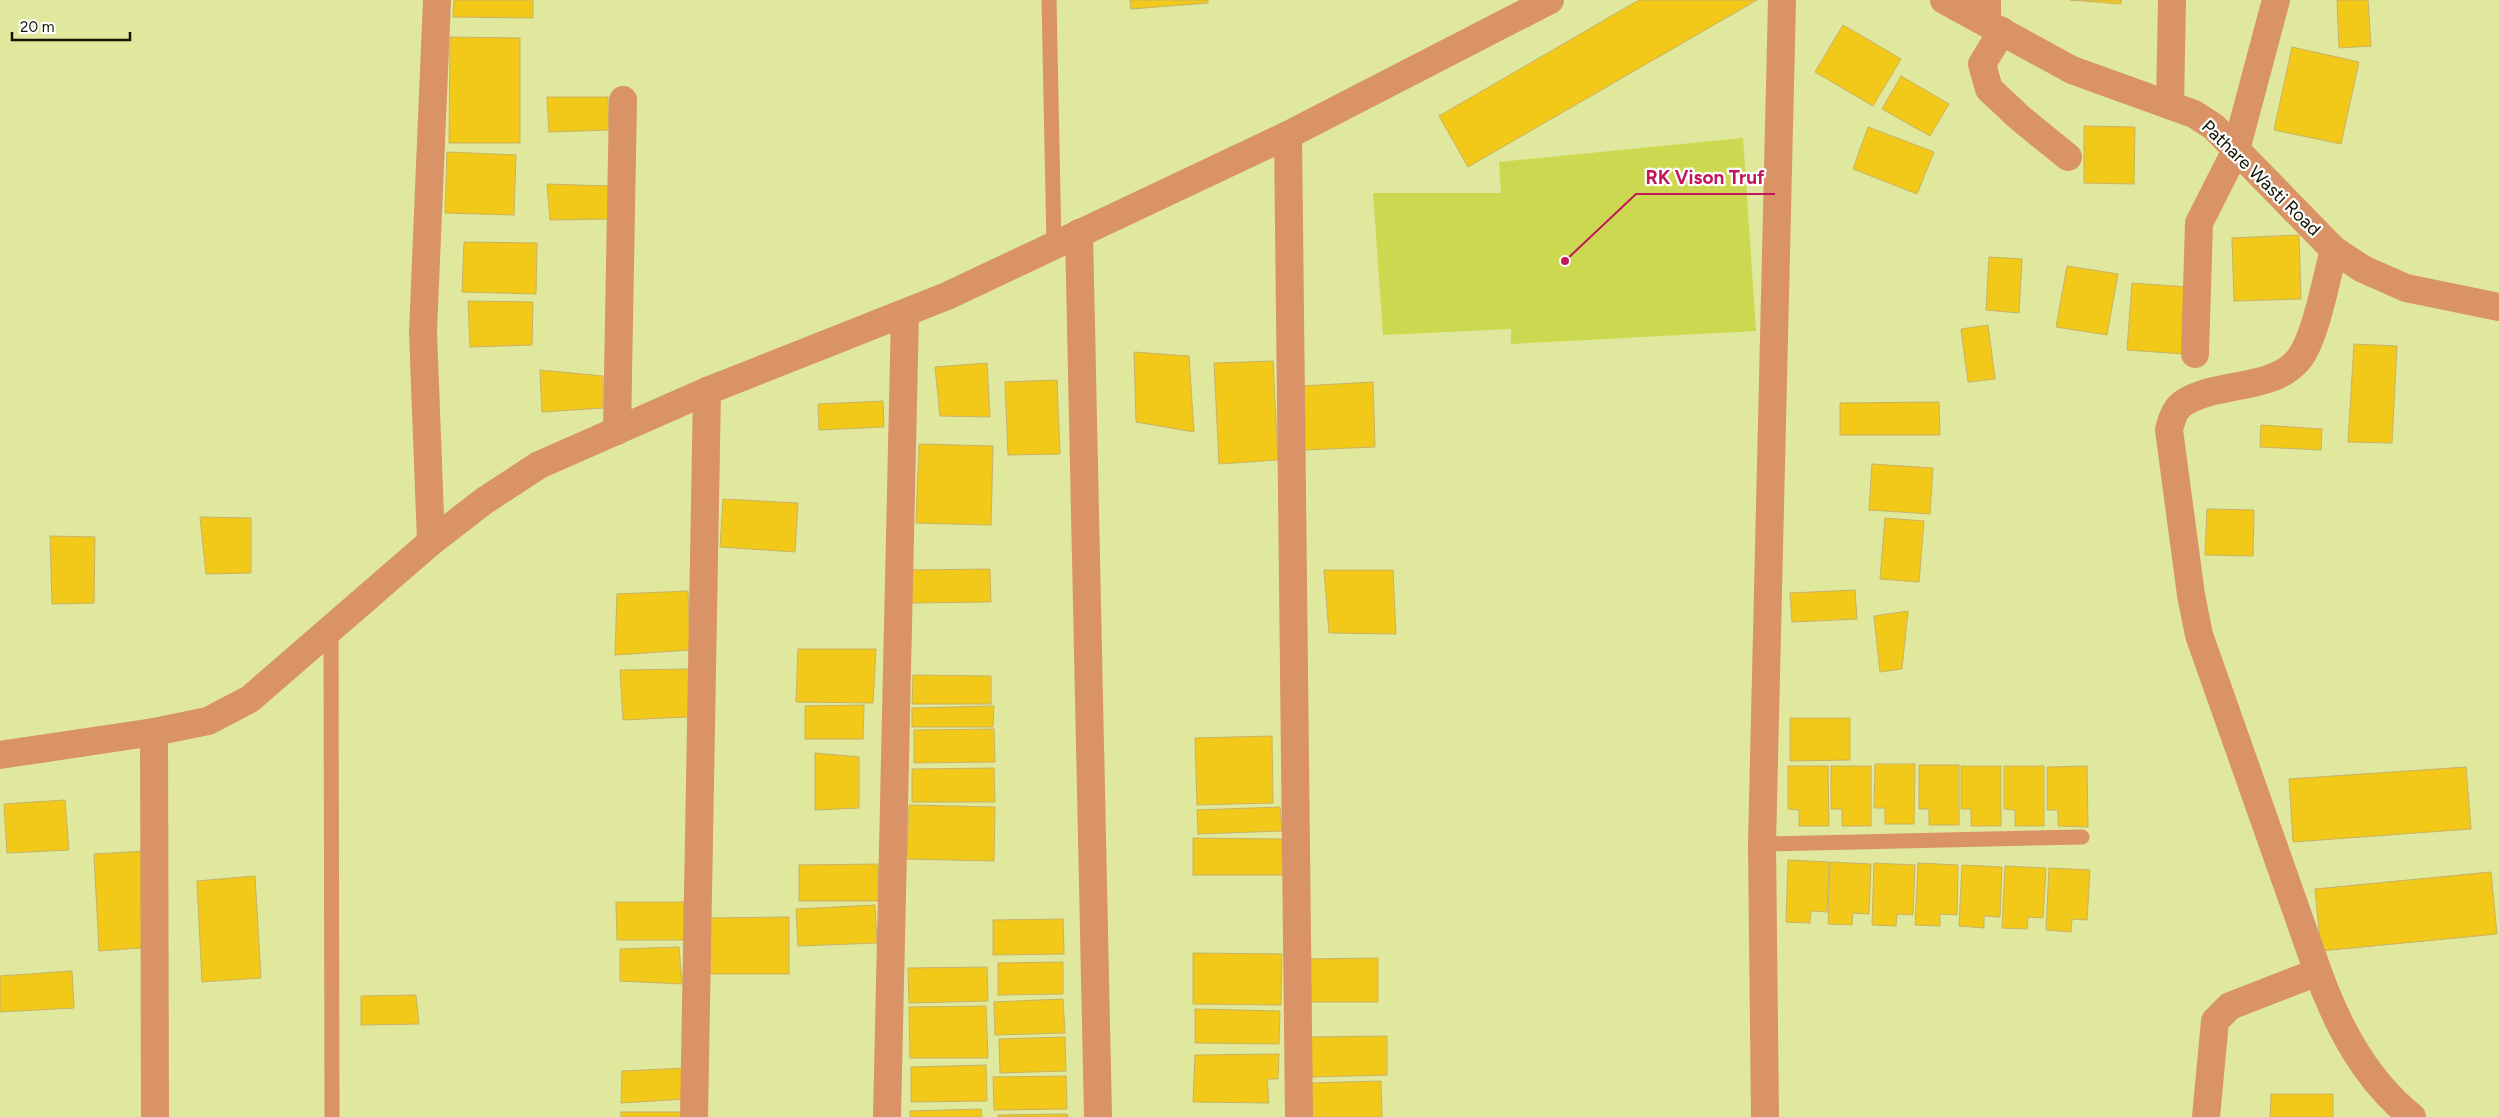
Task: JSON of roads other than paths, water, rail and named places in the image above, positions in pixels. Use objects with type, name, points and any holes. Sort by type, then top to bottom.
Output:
[{"type":"street","points":[[431,542],[424,332],[437,0]]},
{"type":"street","points":[[0,755],[154,732],[208,720],[250,699],[431,542],[484,501],[539,465],[707,391],[948,296],[1288,135],[1550,0]]},
{"type":"street","points":[[1765,1117],[1762,844],[1782,0]]},
{"type":"street","name":"Pathare Wasti Road","points":[[1944,0],[1992,18],[2072,70],[2194,114],[2214,127],[2334,250],[2363,270],[2406,288],[2499,307]]},
{"type":"street","points":[[2170,105],[2172,0]]},
{"type":"street","points":[[2195,354],[2199,223],[2236,150],[2276,0]]},
{"type":"street","points":[[1992,18],[1982,64],[1989,89],[2020,118],[2068,157]]},
{"type":"street","points":[[617,431],[623,100]]},
{"type":"street","points":[[1288,135],[1299,1117]]},
{"type":"street","points":[[1079,233],[1098,1117]]},
{"type":"street","points":[[2334,250],[2308,341],[2299,359],[2282,375],[2197,397],[2182,404],[2173,416],[2169,430],[2191,595],[2200,635],[2318,972],[2331,1008],[2362,1064],[2389,1098],[2412,1117]]},
{"type":"street","points":[[887,1117],[905,313]]},
{"type":"street","points":[[694,1117],[707,391]]},
{"type":"street","points":[[154,732],[155,1117]]},
{"type":"street","points":[[2206,1117],[2215,1021],[2230,1006],[2318,972]]},
{"type":"lane","points":[[1049,0],[1054,245]]},
{"type":"lane","points":[[331,630],[332,1117]]},
{"type":"lane","points":[[1762,844],[2082,837]]},
{"type":"place","name":"RK Vison Truf","points":[[1565,261]]}]
